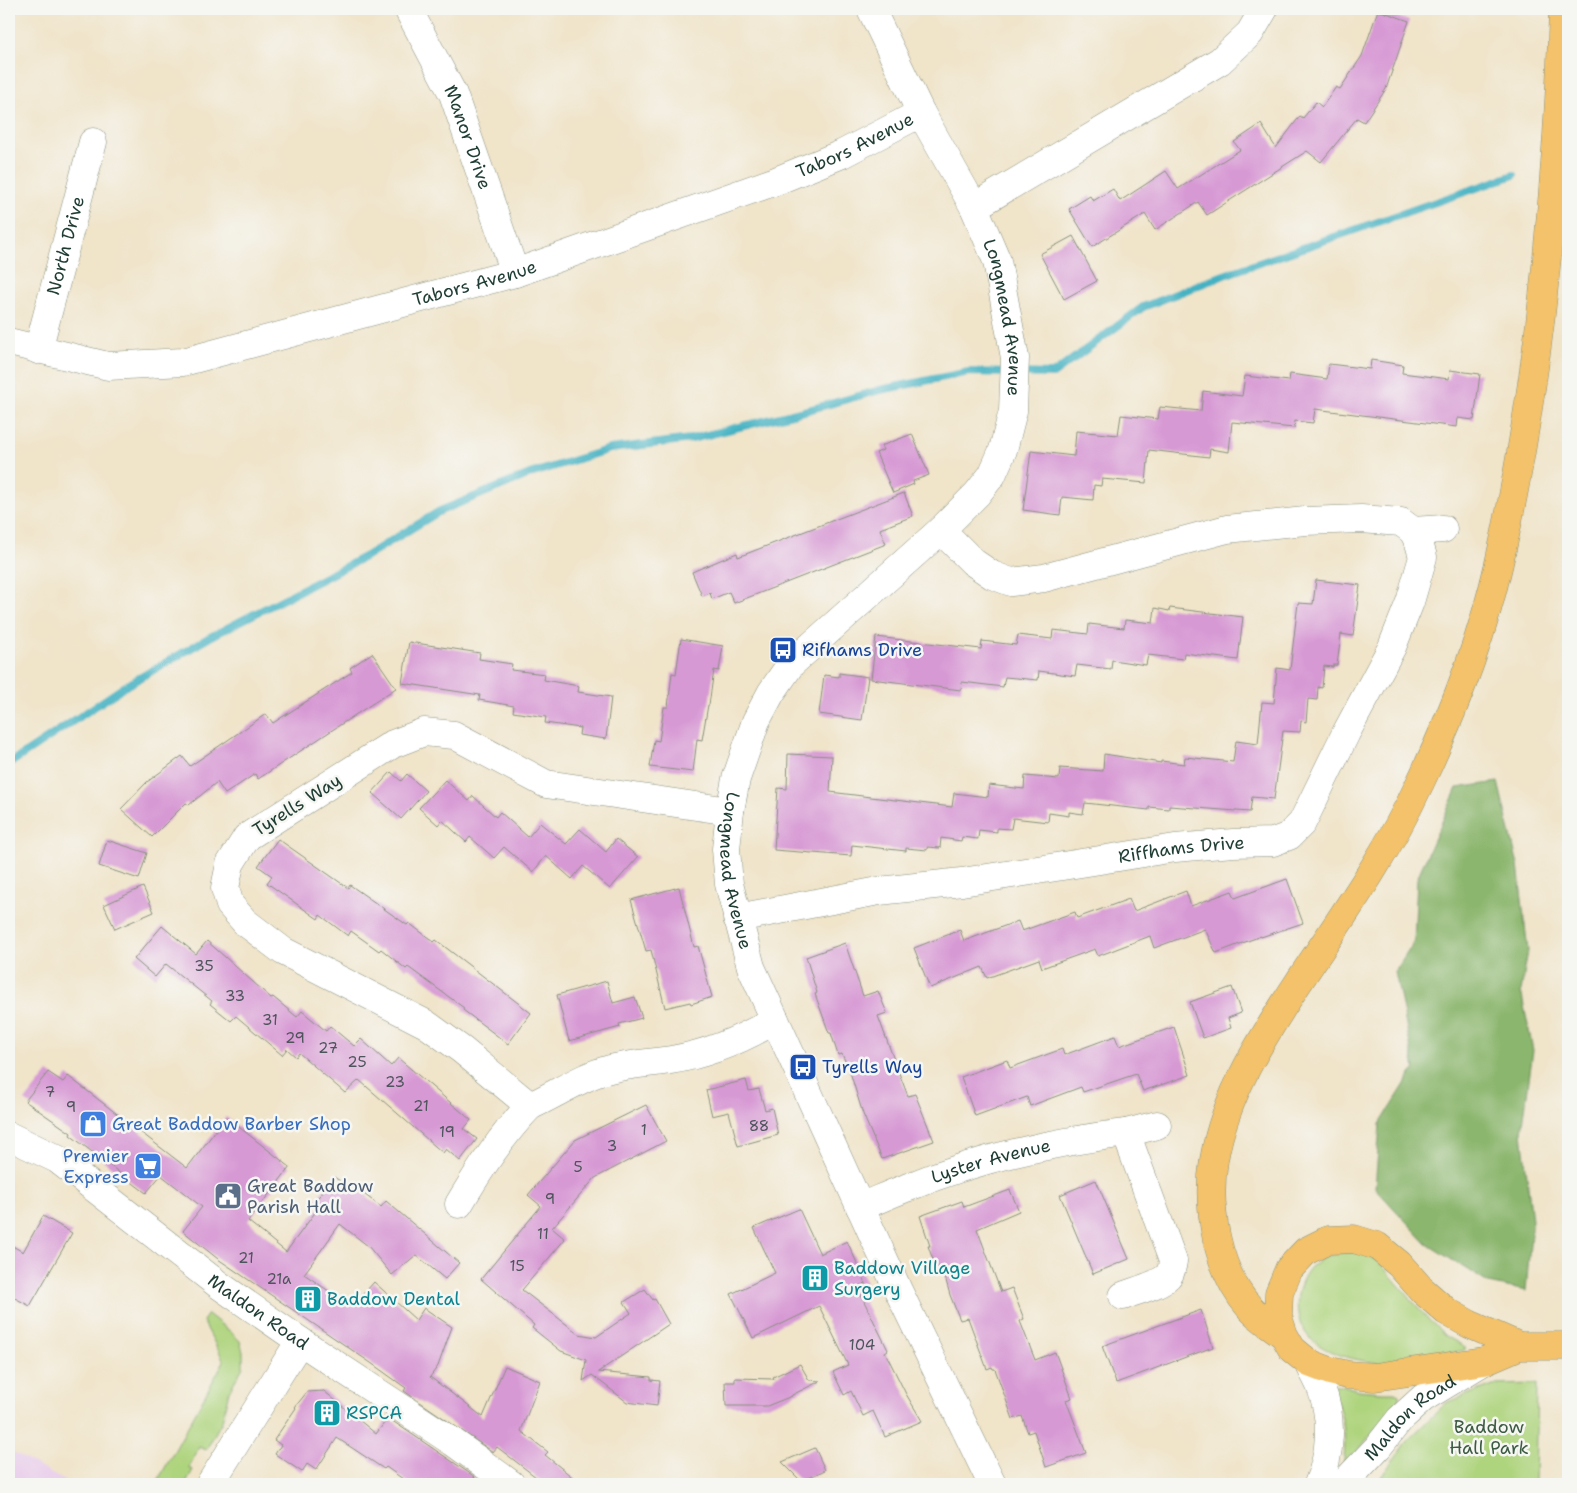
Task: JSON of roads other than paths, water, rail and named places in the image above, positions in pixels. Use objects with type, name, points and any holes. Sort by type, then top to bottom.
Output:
[{"type":"main road","points":[[1284,1335],[1262,1320],[1248,1306],[1225,1270],[1216,1237],[1212,1193],[1213,1163],[1218,1138],[1239,1082],[1273,1021],[1370,874],[1408,810],[1452,712],[1476,644],[1498,566],[1515,485],[1531,392],[1548,252],[1560,93],[1563,9]]},
{"type":"main road","name":"Maldon Road","points":[[1519,1346],[1469,1324],[1446,1311],[1422,1290],[1399,1264],[1376,1246],[1354,1239],[1328,1240],[1306,1251],[1288,1269],[1278,1293],[1278,1317],[1284,1335],[1292,1349],[1309,1363],[1348,1375],[1375,1377],[1484,1360],[1519,1346],[1568,1346]]},
{"type":"street","name":"Manor Drive","points":[[408,9],[453,94],[515,273]]},
{"type":"street","name":"Longmead Avenue","points":[[871,9],[921,113],[974,207],[997,261],[1015,358],[1013,411],[1003,450],[992,475],[977,494],[942,530],[791,664],[771,693],[756,721],[736,779],[726,850],[728,884],[751,967],[860,1207],[992,1484]]},
{"type":"street","points":[[974,207],[1220,61],[1250,33],[1264,9]]},
{"type":"street","name":"Tabors Avenue","points":[[9,342],[108,366],[182,362],[515,273],[776,181],[842,154],[921,113]]},
{"type":"street","name":"North Drive","points":[[38,350],[93,142]]},
{"type":"street","points":[[942,530],[973,562],[992,575],[1011,582],[1044,578],[1227,529],[1361,519],[1401,522],[1413,530],[1443,529]]},
{"type":"street","name":"Riffhams Drive","points":[[737,918],[879,891],[971,881],[1175,848],[1273,842],[1289,836],[1302,823],[1346,733],[1392,647],[1410,602],[1423,557],[1413,530]]},
{"type":"street","name":"Tyrells Way","points":[[530,1106],[462,1050],[426,1024],[282,951],[245,922],[230,905],[225,888],[230,864],[247,837],[393,744],[424,732],[454,735],[546,784],[730,811]]},
{"type":"street","points":[[459,1204],[476,1174],[510,1127],[530,1106],[584,1079],[610,1069],[673,1060],[706,1052],[775,1020]]},
{"type":"street","name":"Lyster Avenue","points":[[860,1207],[907,1187],[979,1163],[1044,1146],[1082,1138],[1126,1133],[1157,1125]]},
{"type":"street","points":[[1123,1296],[1168,1276],[1171,1271],[1172,1261],[1126,1133]]},
{"type":"street","name":"Maldon Road","points":[[9,1136],[57,1159],[195,1267],[300,1341],[453,1442],[511,1484]]},
{"type":"street","points":[[210,1484],[300,1341]]},
{"type":"street","name":"Maldon Road","points":[[1342,1484],[1378,1447],[1400,1419],[1423,1398],[1484,1360]]},
{"type":"street","name":"Maldon Road","points":[[1309,1363],[1322,1389],[1328,1417],[1329,1446],[1323,1474],[1318,1484]]},
{"type":"waterway","points":[[9,764],[124,687],[210,637],[368,555],[440,511],[530,474],[610,449],[691,439],[880,390],[969,372],[1053,374],[1143,307],[1224,275],[1514,175]]},
{"type":"place","name":"Rifhams Drive","points":[[783,650]]},
{"type":"place","name":"Tyrells Way","points":[[803,1067]]},
{"type":"place","name":"Great Baddow Barber Shop","points":[[93,1124]]},
{"type":"place","name":"Premier Express","points":[[148,1166]]},
{"type":"place","name":"Great Baddow Parish Hall","points":[[228,1196]]},
{"type":"place","name":"Baddow Village Surgery","points":[[815,1278]]},
{"type":"place","name":"Baddow Dental","points":[[308,1299]]},
{"type":"place","name":"RSPCA","points":[[327,1413]]},
{"type":"park label","name":"Baddow Hall Park","points":[[1489,1437]]}]
